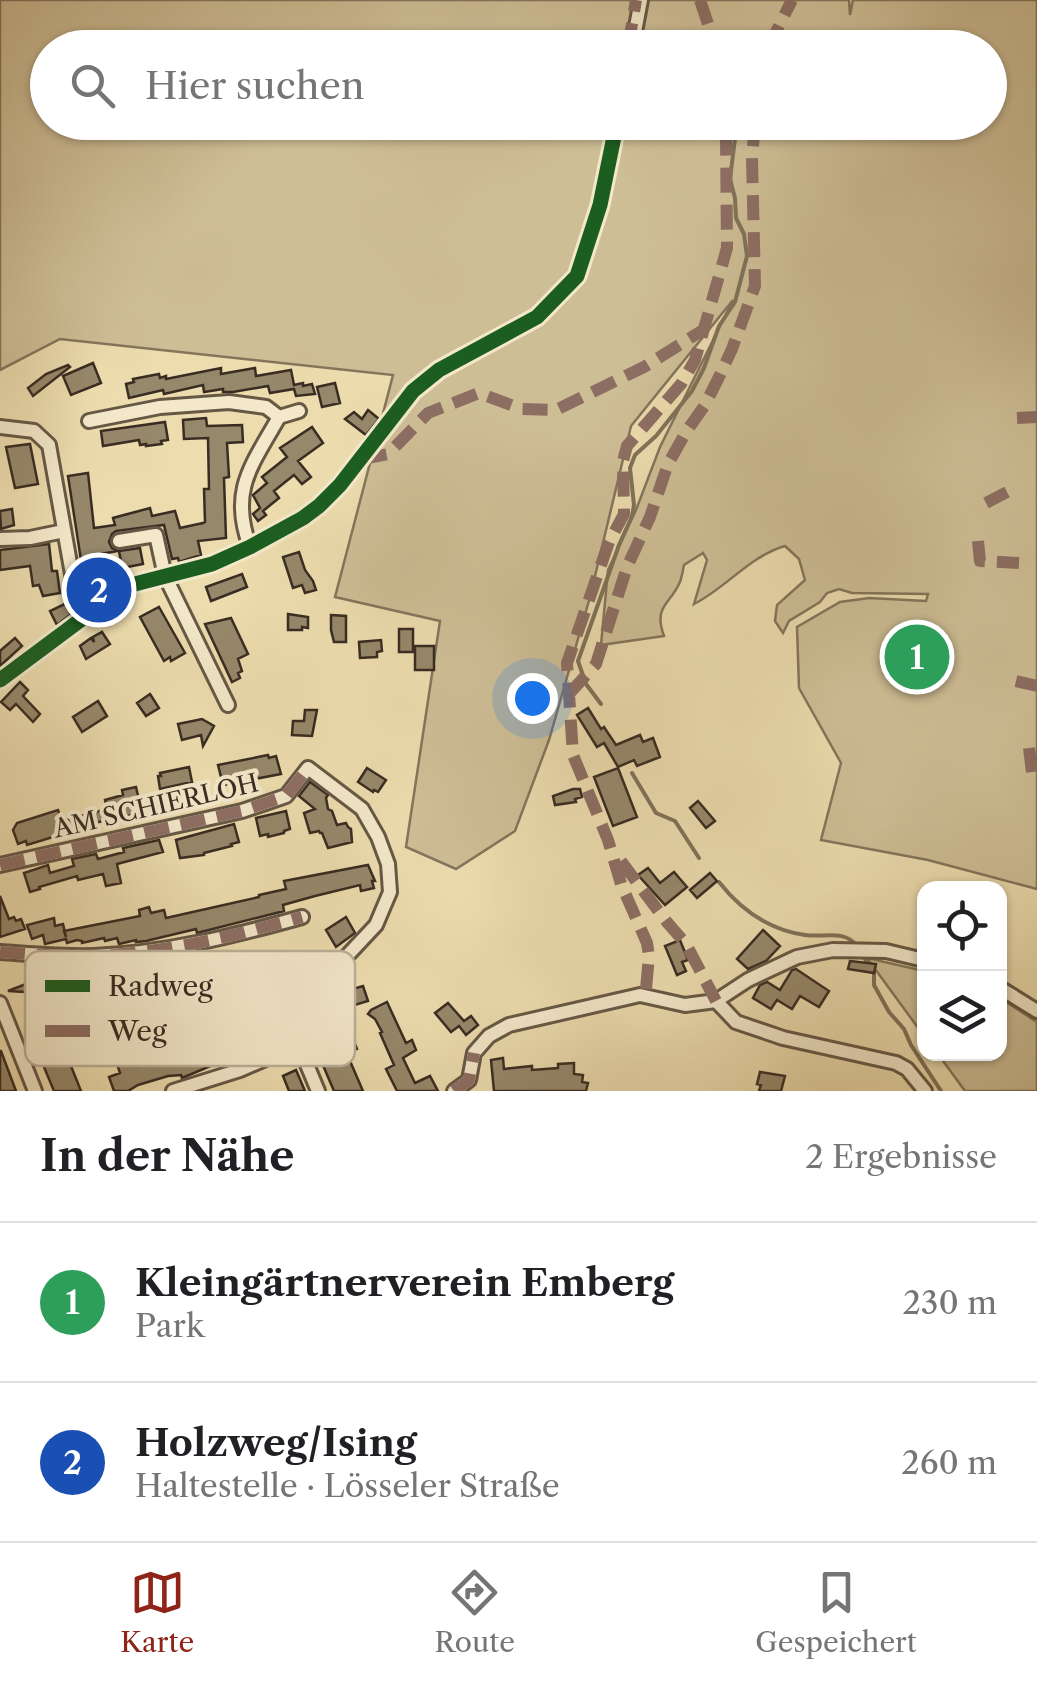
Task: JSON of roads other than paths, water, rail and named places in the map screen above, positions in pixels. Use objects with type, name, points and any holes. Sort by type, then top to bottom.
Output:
[{"type":"street","points":[[635,30],[641,0]]},
{"type":"street","points":[[0,680],[131,585],[212,564],[288,528],[331,495],[413,392],[439,370],[537,317],[577,276],[600,205],[613,140]]},
{"type":"street","points":[[89,421],[160,407],[229,402],[266,407],[279,418]]},
{"type":"street","points":[[250,547],[242,509],[244,480],[279,418],[300,412]]},
{"type":"street","points":[[0,427],[34,431],[49,445],[75,591],[87,614]]},
{"type":"street","points":[[0,539],[64,531]]},
{"type":"street","points":[[119,542],[156,535],[165,576],[228,705]]},
{"type":"street","name":"AM SCHIERLOH","points":[[0,865],[242,811],[286,796],[308,768],[362,809],[388,864],[390,892],[376,926],[352,951]]},
{"type":"street","points":[[144,951],[218,940],[302,918]]},
{"type":"street","points":[[454,1091],[469,1080],[474,1053],[489,1036],[509,1025],[640,995],[685,1004],[716,1001],[748,980],[797,957],[852,949],[917,959]]},
{"type":"street","points":[[0,952],[25,953]]},
{"type":"street","points":[[1007,992],[1037,1011]]},
{"type":"street","points":[[716,1001],[736,1022],[783,1038],[896,1063],[907,1069],[926,1091]]},
{"type":"street","points":[[0,1004],[35,1091]]},
{"type":"street","points":[[173,1091],[250,1066]]},
{"type":"street","points":[[308,1066],[318,1091]]},
{"type":"waterway","points":[[601,704],[586,684],[578,661],[632,516],[630,468],[635,455],[656,436],[692,391],[719,326],[735,302],[747,256],[730,179],[735,140]]},
{"type":"waterway","points":[[632,773],[656,813],[675,821],[699,858]]},
{"type":"waterway","points":[[719,882],[747,910],[768,923],[805,935],[840,936],[857,946]]},
{"type":"waterway","points":[[862,955],[874,971],[874,985],[889,1012],[904,1029],[941,1091]]},
{"type":"place","name":"Holzweg/Ising","points":[[99,590]]},
{"type":"place","name":"Kleingärtnerverein Emberg","points":[[917,657]]}]
